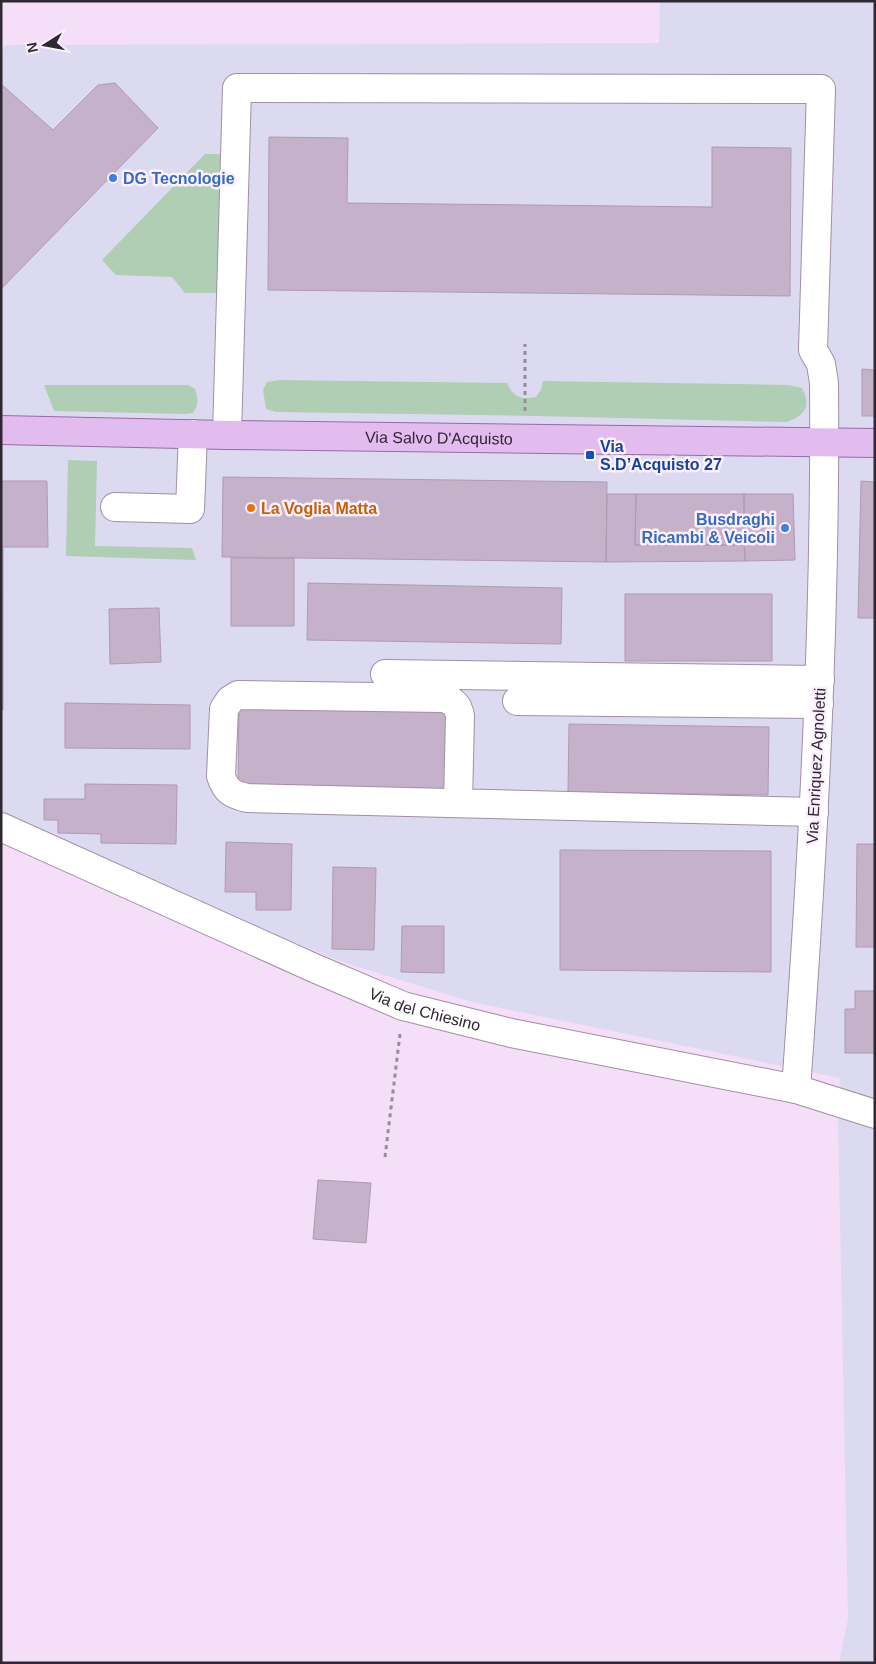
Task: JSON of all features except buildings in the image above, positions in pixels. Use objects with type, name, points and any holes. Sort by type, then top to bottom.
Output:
[{"type":"main road","name":"Via Salvo D'Acquisto","points":[[1,430],[227,435],[875,443]]},
{"type":"street","name":"Via Enriquez Agnoletti","points":[[227,435],[237,88],[821,89],[814,350],[821,364],[824,383],[825,443],[819,692],[810,891],[796,1089]]},
{"type":"street","points":[[115,507],[190,509],[193,434]]},
{"type":"street","points":[[385,674],[819,692]]},
{"type":"street","points":[[517,701],[819,692]]},
{"type":"street","points":[[458,803],[460,716],[458,707],[452,701],[443,698],[238,695],[230,700],[224,710],[221,776],[224,784],[233,795],[247,798],[814,812]]},
{"type":"street","name":"Via del Chiesino","points":[[1,828],[314,968],[404,1006],[511,1033],[796,1089],[875,1114]]},
{"type":"path","points":[[524,439],[525,344]]},
{"type":"path","points":[[385,1157],[404,1006]]},
{"type":"shaded area","points":[[660,1],[875,1],[875,1663],[839,1663],[848,1618],[838,1120],[840,1078],[472,1002],[345,963],[216,910],[1,812],[1,50],[7,45],[659,43]]},
{"type":"green space","points":[[205,154],[221,154],[217,293],[185,293],[172,277],[116,275],[102,260]]},
{"type":"green space","points":[[279,380],[507,383],[512,392],[522,398],[536,397],[541,390],[543,381],[788,385],[802,388],[805,394],[806,405],[799,416],[787,422],[276,412],[266,409],[263,390],[267,382]]},
{"type":"green space","points":[[44,385],[188,385],[195,389],[197,405],[193,413],[184,414],[54,411]]},
{"type":"green space","points":[[68,460],[97,461],[95,546],[192,548],[196,560],[66,556]]},
{"type":"place","name":"DG Tecnologie","points":[[113,178]]},
{"type":"place","name":"Via S.D’Acquisto 27","points":[[590,455]]},
{"type":"place","name":"La Voglia Matta","points":[[251,508]]},
{"type":"place","name":"Busdraghi Ricambi & Veicoli","points":[[785,528]]}]
